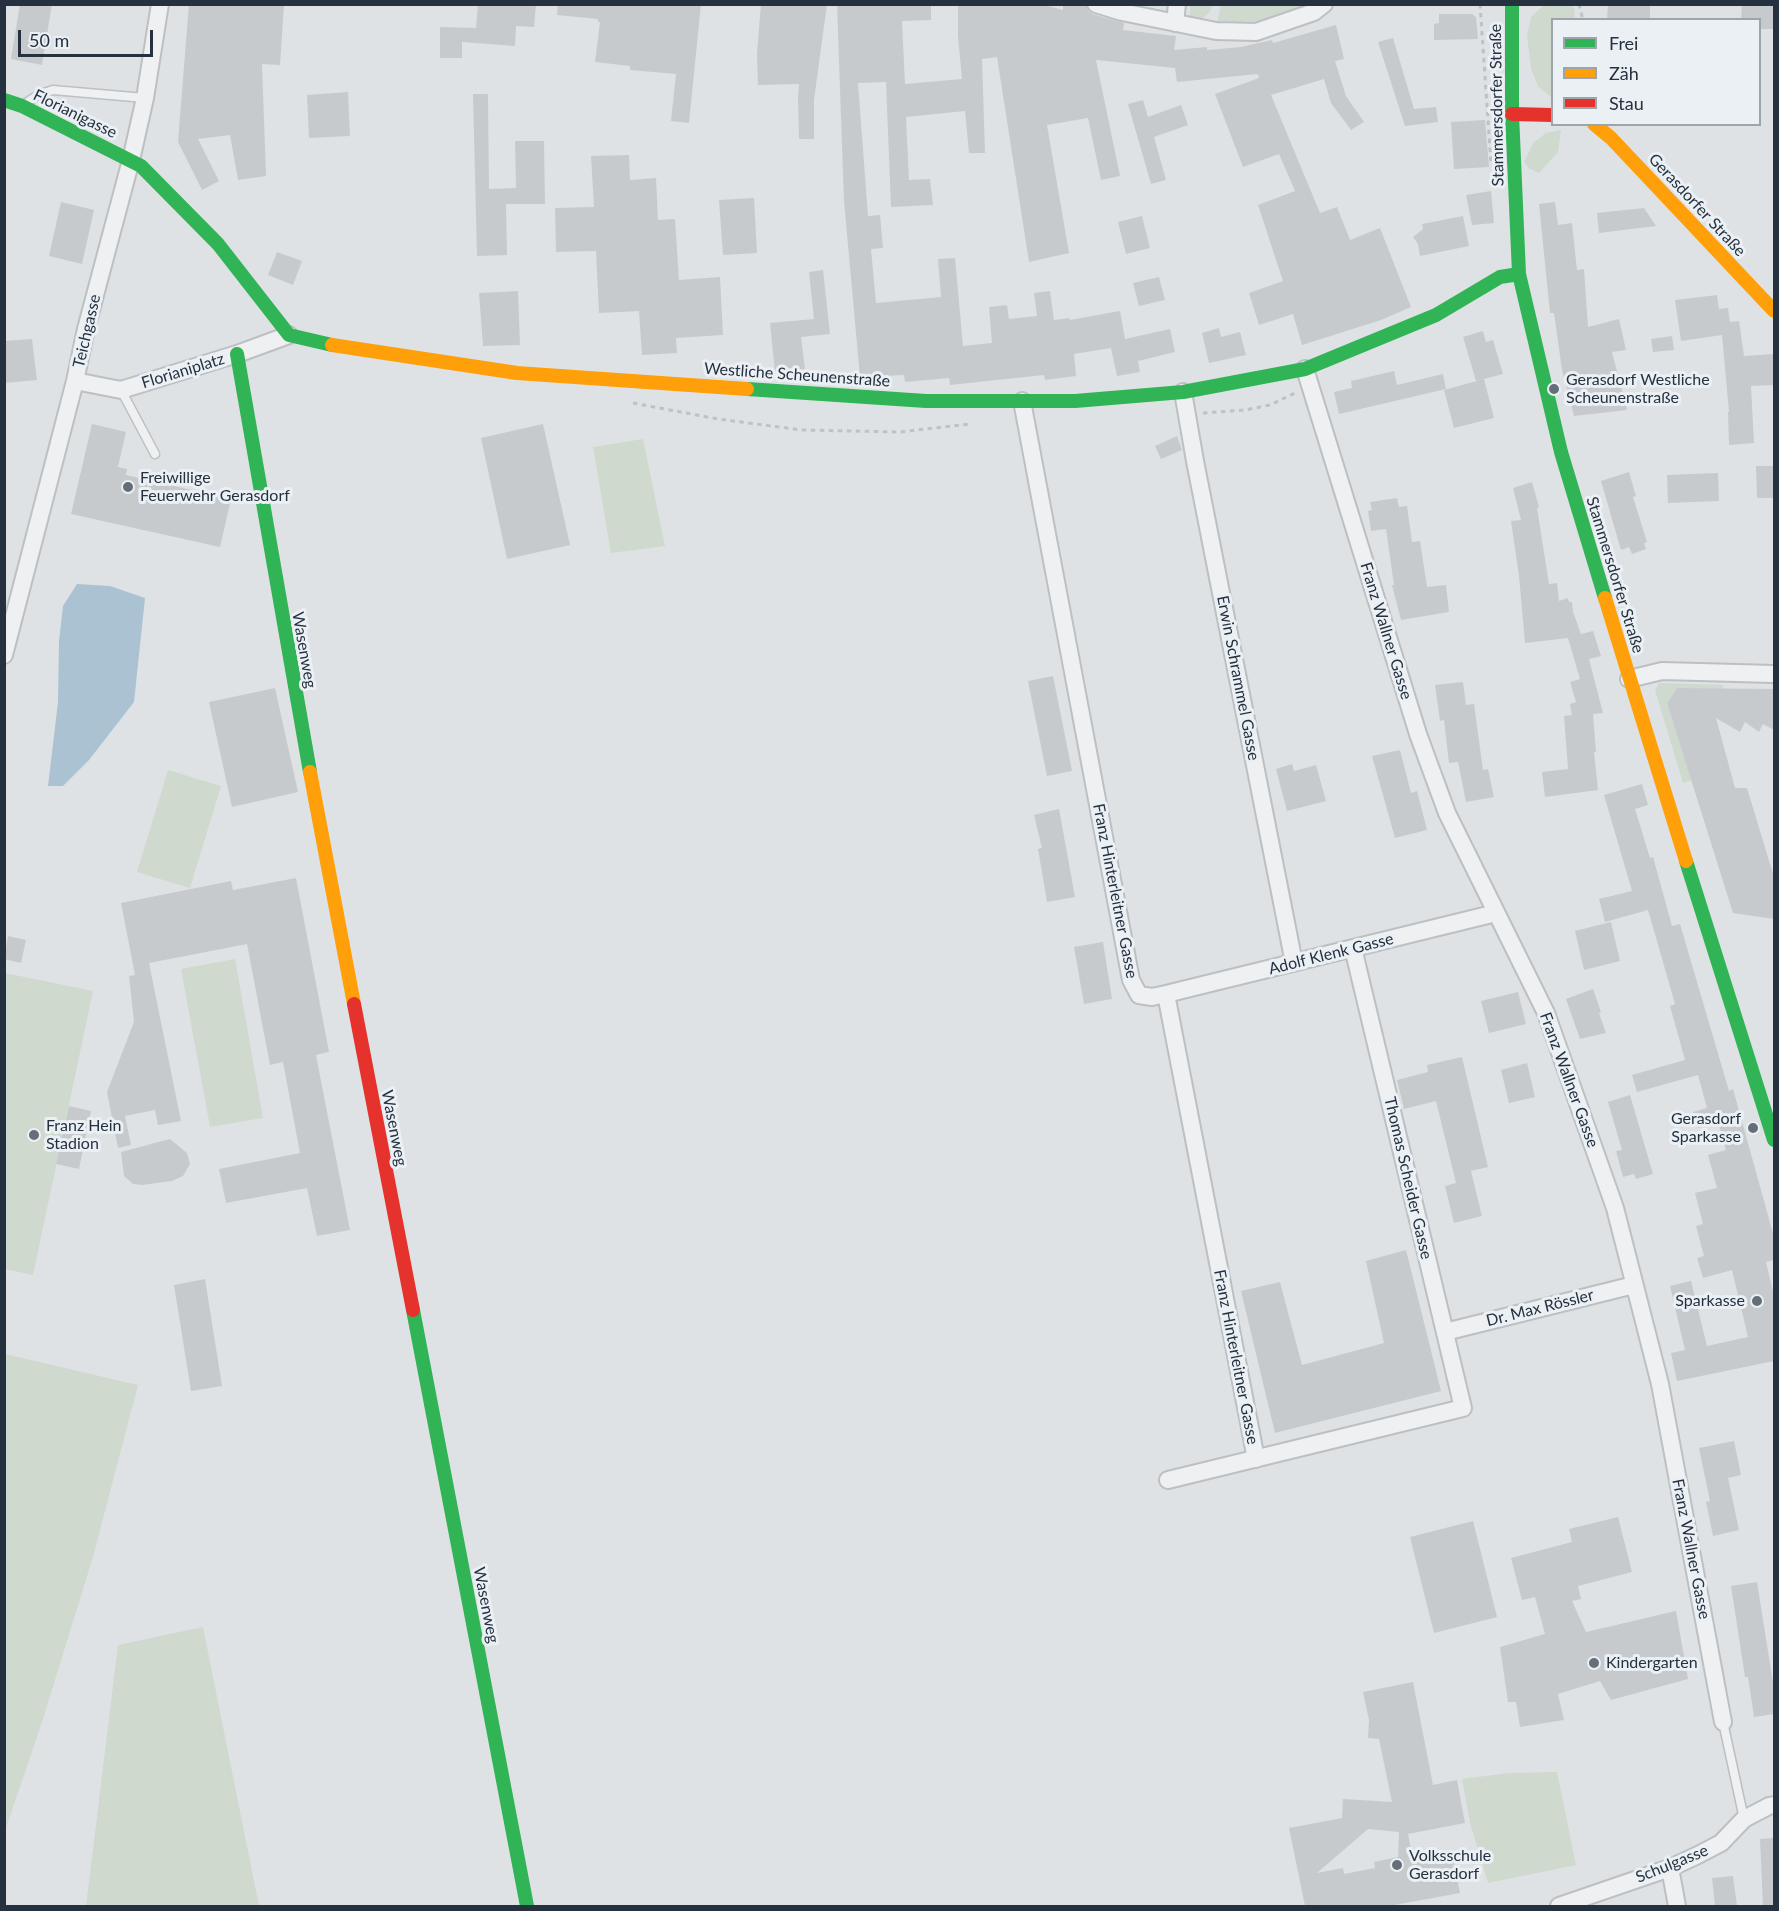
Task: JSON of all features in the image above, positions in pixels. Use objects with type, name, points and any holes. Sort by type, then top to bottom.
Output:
[{"type":"street","name":"Teichgasse","points":[[4,655],[131,160],[145,98],[160,4]]},
{"type":"street","points":[[1096,4],[1122,12],[1216,31],[1256,32],[1314,12],[1324,4]]},
{"type":"street","points":[[1175,23],[1177,4]]},
{"type":"street","name":"Stammersdorfer Straße","points":[[1512,4],[1512,114],[1519,274],[1561,452],[1629,679],[1768,1097],[1774,1140]]},
{"type":"street","name":"Florianigasse","points":[[4,100],[22,106],[131,160]]},
{"type":"street","points":[[1512,114],[1551,115]]},
{"type":"street","name":"Gerasdorfer Straße","points":[[1596,126],[1611,138],[1774,311]]},
{"type":"street","points":[[131,160],[141,166],[218,244],[290,335]]},
{"type":"street","name":"Westliche Scheunenstraße","points":[[290,335],[332,345],[517,373],[926,401],[1075,401],[1183,392],[1305,369],[1436,315],[1500,277],[1519,274]]},
{"type":"street","name":"Florianiplatz","points":[[75,381],[121,390],[290,335]]},
{"type":"street","name":"Wasenweg","points":[[237,354],[315,800],[527,1906]]},
{"type":"street","name":"Franz Wallner Gasse","points":[[1305,369],[1418,734],[1447,813],[1546,1013],[1615,1208],[1660,1384],[1723,1722]]},
{"type":"street","name":"Erwin Schrammel Gasse","points":[[1183,392],[1294,963]]},
{"type":"street","name":"Franz Hinterleitner Gasse","points":[[1022,401],[1131,980],[1139,995],[1152,997],[1166,994],[1256,1459]]},
{"type":"street","points":[[1629,679],[1662,671],[1774,674]]},
{"type":"street","name":"Adolf Klenk Gasse","points":[[1166,994],[1496,913]]},
{"type":"street","name":"Thomas Scheider Gasse","points":[[1256,1459],[1463,1408],[1353,948]]},
{"type":"street","name":"Dr. Max Rössler","points":[[1445,1332],[1634,1285]]},
{"type":"street","points":[[1168,1480],[1256,1459]]},
{"type":"street","name":"Schulgasse","points":[[1559,1906],[1670,1868],[1721,1843],[1744,1819],[1774,1805]]},
{"type":"street","points":[[1670,1868],[1677,1906]]},
{"type":"lane","points":[[22,106],[38,95],[52,90],[145,98]]},
{"type":"lane","points":[[121,390],[155,454]]},
{"type":"lane","name":"Franz Wallner Gasse","points":[[1723,1722],[1744,1819]]},
{"type":"path","points":[[1480,4],[1492,170]]},
{"type":"shaded area","points":[[1212,4],[1210,12],[1199,21],[1190,18],[1190,5]]},
{"type":"shaded area","points":[[1221,5],[1307,5],[1267,22],[1241,26],[1217,23]]},
{"type":"shaded area","points":[[1544,5],[1571,5],[1574,8],[1575,18],[1551,18],[1551,97],[1538,86],[1531,69],[1527,35],[1531,17]]},
{"type":"shaded area","points":[[1561,130],[1558,152],[1539,173],[1530,169],[1524,162],[1533,143],[1546,133]]},
{"type":"shaded area","points":[[643,439],[665,546],[611,553],[593,447]]},
{"type":"shaded area","points":[[1659,683],[1723,685],[1723,689],[1677,688],[1667,703],[1692,780],[1683,783],[1655,690]]},
{"type":"shaded area","points":[[168,770],[221,786],[190,888],[137,872]]},
{"type":"shaded area","points":[[235,959],[263,1118],[210,1127],[181,969]]},
{"type":"shaded area","name":"Franz Hein Stadion","points":[[5,973],[93,991],[33,1275],[5,1269]]},
{"type":"shaded area","points":[[5,1354],[138,1385],[93,1557],[42,1722],[5,1831]]},
{"type":"shaded area","points":[[203,1627],[259,1906],[86,1906],[118,1645]]},
{"type":"shaded area","points":[[1557,1772],[1576,1865],[1488,1883],[1470,1823],[1462,1779],[1509,1773]]},
{"type":"water","points":[[77,584],[110,586],[145,598],[134,702],[89,760],[63,786],[48,786],[58,702],[59,641],[63,606]]},
{"type":"building","points":[[20,4],[52,4],[42,65],[11,59]]},
{"type":"building","points":[[189,4],[284,4],[280,65],[262,64],[266,176],[238,180],[230,135],[198,139],[219,181],[202,190],[178,142]]},
{"type":"building","points":[[478,4],[536,4],[534,27],[516,26],[515,46],[462,42],[462,58],[440,58],[440,27],[476,28]]},
{"type":"building","points":[[558,4],[701,4],[689,123],[671,121],[676,74],[630,70],[630,66],[595,62],[600,22],[598,19],[557,15]]},
{"type":"building","points":[[761,4],[827,4],[814,100],[814,139],[799,139],[799,84],[758,85],[757,54]]},
{"type":"building","points":[[837,4],[931,4],[931,20],[902,21],[905,84],[962,79],[958,4],[1041,4],[1063,10],[1063,4],[1086,4],[1088,11],[1092,14],[1124,23],[1123,30],[1176,36],[1174,50],[1241,47],[1272,40],[1273,43],[1336,25],[1344,59],[1335,61],[1346,96],[1364,122],[1351,130],[1331,103],[1324,79],[1271,95],[1320,213],[1337,207],[1350,240],[1380,228],[1411,307],[1381,320],[1302,345],[1293,314],[1259,325],[1249,293],[1283,281],[1258,205],[1295,191],[1279,154],[1243,167],[1215,94],[1259,78],[1258,74],[1177,82],[1175,68],[1096,60],[1120,176],[1101,180],[1088,118],[1047,125],[1069,253],[1029,262],[997,57],[982,59],[985,153],[969,153],[965,111],[906,117],[909,180],[930,179],[933,205],[891,207],[886,82],[858,83],[868,216],[880,215],[883,248],[871,249],[876,303],[941,297],[938,259],[955,258],[963,346],[992,343],[989,307],[1007,305],[1009,319],[1037,316],[1034,293],[1050,291],[1054,320],[1069,318],[1070,320],[1120,311],[1125,339],[1170,329],[1175,352],[1138,361],[1140,372],[1117,376],[1111,348],[1074,354],[1076,376],[1045,380],[1044,375],[950,385],[949,378],[905,382],[904,375],[860,377],[844,201]]},
{"type":"building","points":[[1608,4],[1650,4],[1650,18],[1607,18]]},
{"type":"building","points":[[1742,4],[1774,4],[1774,29],[1761,29],[1761,18],[1741,18]]},
{"type":"building","points":[[1439,14],[1472,14],[1476,17],[1478,39],[1434,40],[1434,24],[1439,23]]},
{"type":"building","points":[[1393,38],[1414,109],[1436,107],[1438,122],[1405,126],[1378,42]]},
{"type":"building","points":[[348,92],[350,136],[309,138],[307,95]]},
{"type":"building","points":[[473,94],[488,94],[489,189],[516,188],[515,141],[544,141],[545,204],[506,204],[507,255],[477,256]]},
{"type":"building","points":[[1143,100],[1148,117],[1181,105],[1188,125],[1154,137],[1166,180],[1151,184],[1128,104]]},
{"type":"building","points":[[1485,120],[1489,167],[1454,169],[1451,122]]},
{"type":"building","points":[[629,155],[630,180],[656,178],[658,220],[675,219],[679,280],[720,277],[723,335],[676,338],[677,353],[642,355],[639,311],[599,313],[596,251],[556,252],[555,208],[594,207],[591,156]]},
{"type":"building","points":[[1491,191],[1494,223],[1472,225],[1466,195]]},
{"type":"building","points":[[754,198],[757,253],[723,255],[719,200]]},
{"type":"building","points":[[61,202],[94,210],[82,264],[49,256]]},
{"type":"building","points":[[1555,202],[1558,225],[1572,223],[1577,270],[1584,269],[1588,327],[1619,319],[1626,350],[1612,352],[1627,410],[1574,416],[1562,370],[1554,313],[1550,313],[1539,204]]},
{"type":"building","points":[[1644,208],[1656,226],[1599,233],[1597,213]]},
{"type":"building","points":[[1142,216],[1150,248],[1126,254],[1118,222]]},
{"type":"building","points":[[1463,216],[1469,246],[1420,256],[1418,244],[1413,237],[1423,229],[1422,224]]},
{"type":"building","points":[[277,252],[302,261],[293,285],[268,275]]},
{"type":"building","points":[[823,270],[830,334],[801,337],[805,369],[775,372],[770,323],[814,319],[809,272]]},
{"type":"building","points":[[1159,277],[1165,300],[1139,306],[1133,283]]},
{"type":"building","points":[[518,291],[520,345],[483,346],[479,293]]},
{"type":"building","points":[[1717,295],[1719,309],[1728,308],[1730,322],[1739,321],[1744,356],[1774,354],[1774,385],[1751,386],[1754,443],[1729,445],[1729,412],[1722,335],[1681,341],[1675,300]]},
{"type":"building","points":[[1219,328],[1221,337],[1240,332],[1246,355],[1209,363],[1202,333]]},
{"type":"building","points":[[1483,331],[1486,342],[1493,340],[1503,374],[1476,381],[1463,337]]},
{"type":"building","points":[[1672,336],[1674,350],[1653,352],[1651,339]]},
{"type":"building","points":[[32,339],[37,380],[4,383],[4,341]]},
{"type":"building","points":[[1394,371],[1397,385],[1443,374],[1446,389],[1339,414],[1334,392],[1352,388],[1351,381]]},
{"type":"building","points":[[1484,379],[1494,418],[1454,428],[1444,390]]},
{"type":"building","name":"Freiwillige Feuerwehr Gerasdorf","points":[[92,424],[126,432],[118,467],[127,469],[126,475],[231,499],[220,547],[71,514]]},
{"type":"building","points":[[543,424],[570,545],[507,559],[481,438]]},
{"type":"building","points":[[1177,436],[1182,450],[1161,459],[1155,446]]},
{"type":"building","points":[[1756,466],[1774,466],[1774,498],[1757,498]]},
{"type":"building","points":[[1629,472],[1636,496],[1633,497],[1647,542],[1644,543],[1646,549],[1632,554],[1629,547],[1621,550],[1601,481]]},
{"type":"building","points":[[1718,473],[1719,501],[1668,503],[1667,475]]},
{"type":"building","points":[[1532,482],[1539,507],[1537,508],[1549,584],[1557,583],[1559,601],[1568,598],[1569,602],[1572,602],[1581,634],[1593,631],[1601,656],[1589,659],[1603,713],[1593,714],[1598,790],[1545,797],[1542,772],[1568,769],[1564,716],[1572,715],[1570,704],[1576,702],[1570,682],[1580,679],[1568,638],[1525,643],[1511,521],[1521,520],[1513,488]]},
{"type":"building","points":[[1397,498],[1399,507],[1407,506],[1412,542],[1420,541],[1427,587],[1446,585],[1449,612],[1401,620],[1392,585],[1394,585],[1386,529],[1371,531],[1368,511],[1372,510],[1370,502]]},
{"type":"building","points":[[1053,676],[1072,771],[1047,776],[1028,681]]},
{"type":"building","points":[[1463,682],[1466,705],[1474,704],[1483,770],[1488,769],[1494,797],[1466,802],[1458,762],[1449,763],[1444,720],[1440,721],[1435,685]]},
{"type":"building","points":[[275,688],[298,792],[232,807],[209,702]]},
{"type":"building","points":[[1677,688],[1774,689],[1774,730],[1763,724],[1759,732],[1745,722],[1740,732],[1716,718],[1735,788],[1747,788],[1774,877],[1774,919],[1733,913],[1667,703]]},
{"type":"building","points":[[1400,750],[1411,793],[1417,791],[1427,830],[1395,838],[1372,756]]},
{"type":"building","points":[[1292,764],[1294,771],[1316,765],[1326,801],[1287,811],[1276,769]]},
{"type":"building","points":[[1642,784],[1648,805],[1635,809],[1650,858],[1653,857],[1672,926],[1680,924],[1729,1091],[1733,1089],[1774,1237],[1774,1260],[1766,1262],[1774,1296],[1774,1361],[1677,1381],[1671,1353],[1685,1350],[1670,1286],[1691,1281],[1707,1346],[1748,1337],[1732,1270],[1703,1278],[1697,1258],[1704,1256],[1696,1226],[1703,1224],[1695,1193],[1717,1188],[1708,1155],[1726,1150],[1718,1122],[1698,1128],[1693,1112],[1707,1108],[1698,1075],[1637,1092],[1632,1075],[1685,1060],[1670,1006],[1675,1004],[1648,910],[1605,922],[1599,899],[1632,891],[1604,795]]},
{"type":"building","points":[[1059,809],[1075,897],[1047,902],[1038,849],[1042,848],[1034,815]]},
{"type":"building","points":[[296,878],[329,1052],[316,1055],[350,1230],[317,1236],[307,1188],[226,1203],[219,1169],[300,1153],[283,1062],[270,1065],[247,944],[149,963],[181,1121],[158,1125],[155,1110],[125,1116],[131,1145],[118,1148],[107,1092],[134,1022],[129,976],[135,975],[121,903],[231,881],[233,890]]},
{"type":"building","points":[[1611,922],[1620,961],[1584,970],[1575,931]]},
{"type":"building","points":[[8,936],[26,940],[21,963],[4,959]]},
{"type":"building","points":[[1103,942],[1112,999],[1084,1004],[1074,947]]},
{"type":"building","points":[[1593,989],[1606,1033],[1580,1039],[1566,999]]},
{"type":"building","points":[[1518,992],[1526,1024],[1489,1033],[1481,1001]]},
{"type":"building","points":[[1462,1057],[1488,1167],[1471,1171],[1482,1216],[1454,1223],[1445,1186],[1456,1183],[1436,1101],[1404,1109],[1397,1080],[1428,1072],[1427,1065]]},
{"type":"building","points":[[1527,1063],[1535,1097],[1509,1103],[1501,1070]]},
{"type":"building","points":[[1630,1095],[1653,1174],[1636,1179],[1634,1174],[1623,1177],[1616,1151],[1622,1150],[1608,1102]]},
{"type":"building","points":[[69,1106],[91,1111],[79,1169],[56,1164]]},
{"type":"building","points":[[170,1139],[187,1153],[190,1164],[183,1176],[172,1181],[142,1185],[133,1184],[124,1176],[121,1152]]},
{"type":"building","points":[[1406,1250],[1441,1391],[1275,1433],[1241,1291],[1280,1282],[1302,1365],[1384,1343],[1366,1261]]},
{"type":"building","points":[[205,1279],[222,1386],[191,1391],[174,1285]]},
{"type":"building","points":[[1734,1441],[1741,1475],[1728,1478],[1739,1530],[1713,1536],[1706,1502],[1710,1501],[1699,1448]]},
{"type":"building","name":"Kindergarten","points":[[1618,1517],[1632,1572],[1578,1586],[1581,1599],[1572,1601],[1586,1632],[1676,1611],[1688,1679],[1611,1700],[1600,1681],[1558,1694],[1564,1720],[1520,1727],[1516,1702],[1508,1702],[1500,1647],[1545,1634],[1535,1597],[1522,1600],[1511,1558],[1572,1542],[1569,1529]]},
{"type":"building","points":[[1473,1521],[1497,1617],[1434,1633],[1410,1537]]},
{"type":"building","points":[[1757,1582],[1774,1689],[1774,1714],[1754,1717],[1748,1677],[1745,1677],[1731,1586]]},
{"type":"building","points":[[1413,1682],[1433,1785],[1457,1780],[1465,1823],[1408,1834],[1413,1861],[1452,1853],[1460,1893],[1389,1906],[1305,1906],[1289,1828],[1342,1818],[1343,1799],[1392,1802],[1379,1739],[1368,1738],[1369,1720],[1363,1692]],"holes":[[[1368,1829],[1399,1832],[1398,1857],[1374,1862],[1375,1868],[1344,1874],[1343,1868],[1317,1873]]]},
{"type":"building","points":[[1774,1838],[1774,1905],[1763,1906],[1760,1839]]},
{"type":"building","points":[[1733,1876],[1737,1906],[1715,1906],[1712,1878]]},
{"type":"traffic: fast","points":[[1512,4],[1512,114],[1519,274],[1561,452],[1605,598]]},
{"type":"traffic: fast","points":[[4,100],[22,106],[141,166],[218,244],[289,335],[332,345]]},
{"type":"traffic: fast","points":[[747,389],[926,401],[1075,401],[1183,392],[1305,369],[1436,315],[1500,277],[1519,274]]},
{"type":"traffic: fast","points":[[237,354],[310,772]]},
{"type":"traffic: fast","points":[[1686,861],[1774,1140]]},
{"type":"traffic: fast","points":[[413,1310],[527,1906]]},
{"type":"traffic: slow","points":[[1596,126],[1611,138],[1774,311]]},
{"type":"traffic: slow","points":[[332,345],[517,373],[747,389]]},
{"type":"traffic: slow","points":[[1605,598],[1686,861]]},
{"type":"traffic: slow","points":[[310,772],[354,1004]]},
{"type":"traffic: jam","points":[[1512,114],[1551,115]]},
{"type":"traffic: jam","points":[[354,1004],[413,1310]]},
{"type":"place","name":"Gerasdorf Westliche Scheunenstraße","points":[[1554,389]]},
{"type":"place","name":"Freiwillige Feuerwehr Gerasdorf","points":[[128,487]]},
{"type":"place","name":"Gerasdorf Sparkasse","points":[[1753,1128]]},
{"type":"place","name":"Franz Hein Stadion","points":[[34,1135]]},
{"type":"place","name":"Sparkasse","points":[[1757,1301]]},
{"type":"place","name":"Kindergarten","points":[[1594,1663]]},
{"type":"place","name":"Volksschule Gerasdorf","points":[[1397,1865]]}]
